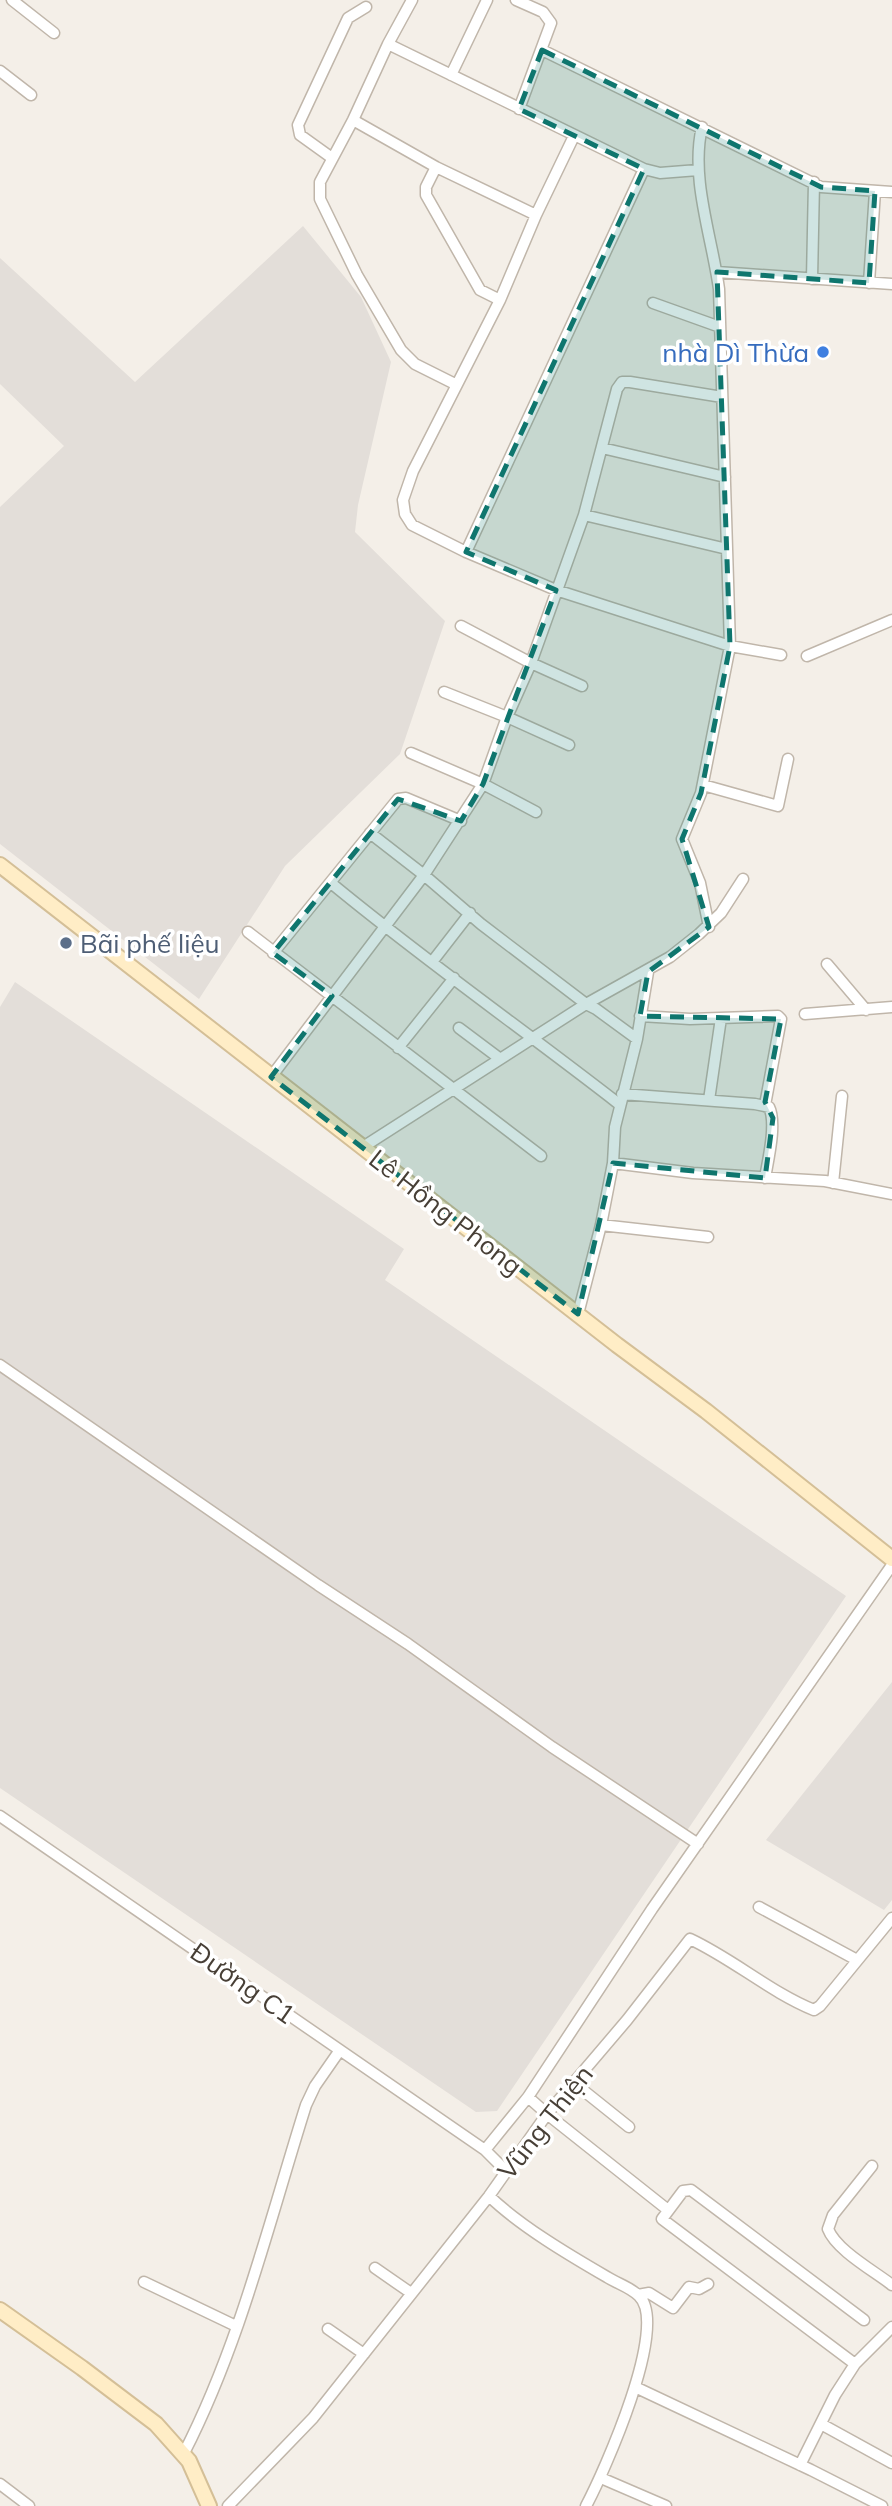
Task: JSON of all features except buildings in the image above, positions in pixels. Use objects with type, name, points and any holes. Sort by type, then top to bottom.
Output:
[{"type":"main road","name":"Lê Hồng Phong","points":[[0,866],[717,1420],[892,1559]]},
{"type":"main road","points":[[0,2310],[156,2424],[184,2454],[204,2490],[209,2506]]},
{"type":"street","points":[[12,0],[54,33]]},
{"type":"street","points":[[412,0],[320,182],[320,199],[357,275],[401,350],[415,364],[455,384]]},
{"type":"street","points":[[451,75],[487,0]]},
{"type":"street","points":[[516,0],[543,12],[551,23],[519,108]]},
{"type":"street","points":[[332,158],[300,135],[298,125],[348,19],[366,7]]},
{"type":"street","points":[[388,44],[644,169],[660,173],[698,170]]},
{"type":"street","points":[[542,50],[821,187],[892,192]]},
{"type":"street","points":[[0,71],[30,94]]},
{"type":"street","points":[[353,120],[436,167],[536,215]]},
{"type":"street","points":[[702,127],[698,170],[717,272],[720,327],[730,646],[703,785],[682,839],[700,883],[709,927]]},
{"type":"street","points":[[575,136],[536,215],[500,299],[413,471],[402,500],[405,514],[412,524],[466,552],[556,590],[730,646],[781,655]]},
{"type":"street","points":[[436,167],[426,187],[426,195],[480,290],[500,299]]},
{"type":"street","points":[[466,552],[644,169]]},
{"type":"street","points":[[812,279],[814,182]]},
{"type":"street","points":[[869,283],[875,191]]},
{"type":"street","points":[[717,272],[892,284]]},
{"type":"street","points":[[653,303],[720,327]]},
{"type":"street","points":[[271,1077],[424,875],[483,784],[531,663],[584,514],[617,389],[622,382],[722,397]]},
{"type":"street","points":[[602,447],[724,477]]},
{"type":"street","points":[[584,514],[727,549]]},
{"type":"street","points":[[807,656],[892,620]]},
{"type":"street","points":[[461,626],[531,663],[582,685]]},
{"type":"street","points":[[444,692],[508,717],[569,746]]},
{"type":"street","points":[[411,752],[483,784],[536,812]]},
{"type":"street","points":[[703,785],[778,806],[788,759]]},
{"type":"street","points":[[273,953],[396,801],[402,798],[461,821]]},
{"type":"street","points":[[370,833],[481,924],[637,1039]]},
{"type":"street","points":[[362,1147],[586,1004],[648,972],[676,953],[721,914],[743,879]]},
{"type":"street","points":[[331,883],[385,928],[621,1099],[709,1100],[769,1107],[772,1114],[765,1178]]},
{"type":"street","points":[[432,962],[470,913]]},
{"type":"street","points":[[248,932],[541,1156]]},
{"type":"street","points":[[827,964],[866,1010]]},
{"type":"street","points":[[578,1314],[601,1225],[613,1163],[614,1137],[621,1099],[637,1039],[648,972]]},
{"type":"street","points":[[398,1048],[454,978]]},
{"type":"street","points":[[805,1014],[892,1007]]},
{"type":"street","points":[[640,1016],[721,1018],[774,1015],[781,1019],[765,1105]]},
{"type":"street","points":[[709,1100],[721,1018]]},
{"type":"street","points":[[459,1028],[499,1058]]},
{"type":"street","points":[[833,1183],[842,1096]]},
{"type":"street","points":[[613,1163],[693,1173],[833,1183],[892,1194]]},
{"type":"street","points":[[601,1225],[708,1237]]},
{"type":"street","points":[[0,1365],[318,1585],[408,1644],[552,1747],[698,1844]]},
{"type":"street","points":[[485,2150],[528,2097],[698,1844],[892,1565]]},
{"type":"street","name":"Đường C1","points":[[0,1816],[485,2150],[506,2171]]},
{"type":"street","points":[[759,1907],[857,1960]]},
{"type":"street","name":"Vũng Thiện","points":[[228,2506],[296,2437],[364,2354],[489,2196],[547,2114],[628,2020],[690,1939],[814,2010],[891,1923]]},
{"type":"street","points":[[184,2454],[205,2409],[236,2326],[306,2105],[340,2050]]},
{"type":"street","points":[[574,2083],[629,2127]]},
{"type":"street","points":[[528,2097],[668,2210]]},
{"type":"street","points":[[872,2166],[833,2215],[828,2229],[831,2238],[892,2285]]},
{"type":"street","points":[[855,2364],[662,2219],[683,2191],[691,2190],[864,2320]]},
{"type":"street","points":[[489,2196],[515,2219],[638,2295],[645,2302],[648,2329],[635,2387],[601,2479],[586,2506]]},
{"type":"street","points":[[375,2268],[411,2293]]},
{"type":"street","points":[[144,2282],[236,2326]]},
{"type":"street","points":[[638,2295],[649,2293],[673,2308],[689,2287],[699,2289],[708,2284]]},
{"type":"street","points":[[800,2465],[855,2364],[892,2327]]},
{"type":"street","points":[[328,2329],[364,2354]]},
{"type":"street","points":[[635,2387],[882,2506]]},
{"type":"street","points":[[821,2424],[892,2463]]},
{"type":"street","points":[[601,2479],[666,2506]]},
{"type":"street","points":[[0,2484],[29,2506]]},
{"type":"highlighted area","points":[[542,50],[821,187],[875,191],[869,283],[717,272],[730,646],[701,793],[682,839],[709,927],[648,972],[640,1016],[781,1019],[765,1102],[773,1118],[765,1178],[613,1163],[578,1314],[271,1077],[332,996],[273,953],[398,799],[461,821],[483,784],[556,590],[466,552],[644,169],[519,109]]},
{"type":"shaded area","points":[[303,226],[361,297],[391,362],[358,505],[355,532],[445,621],[400,754],[285,866],[199,999],[0,844],[0,507],[64,446],[0,384],[0,258],[135,382]]},
{"type":"shaded area","points":[[15,982],[404,1249],[385,1280],[846,1596],[497,2111],[476,2112],[0,1788],[0,1007]]},
{"type":"shaded area","points":[[892,1682],[892,1900],[884,1910],[766,1840]]},
{"type":"place","name":"nhà Dì Thừa","points":[[823,352]]},
{"type":"place","name":"Bãi phế liệu","points":[[66,943]]}]
